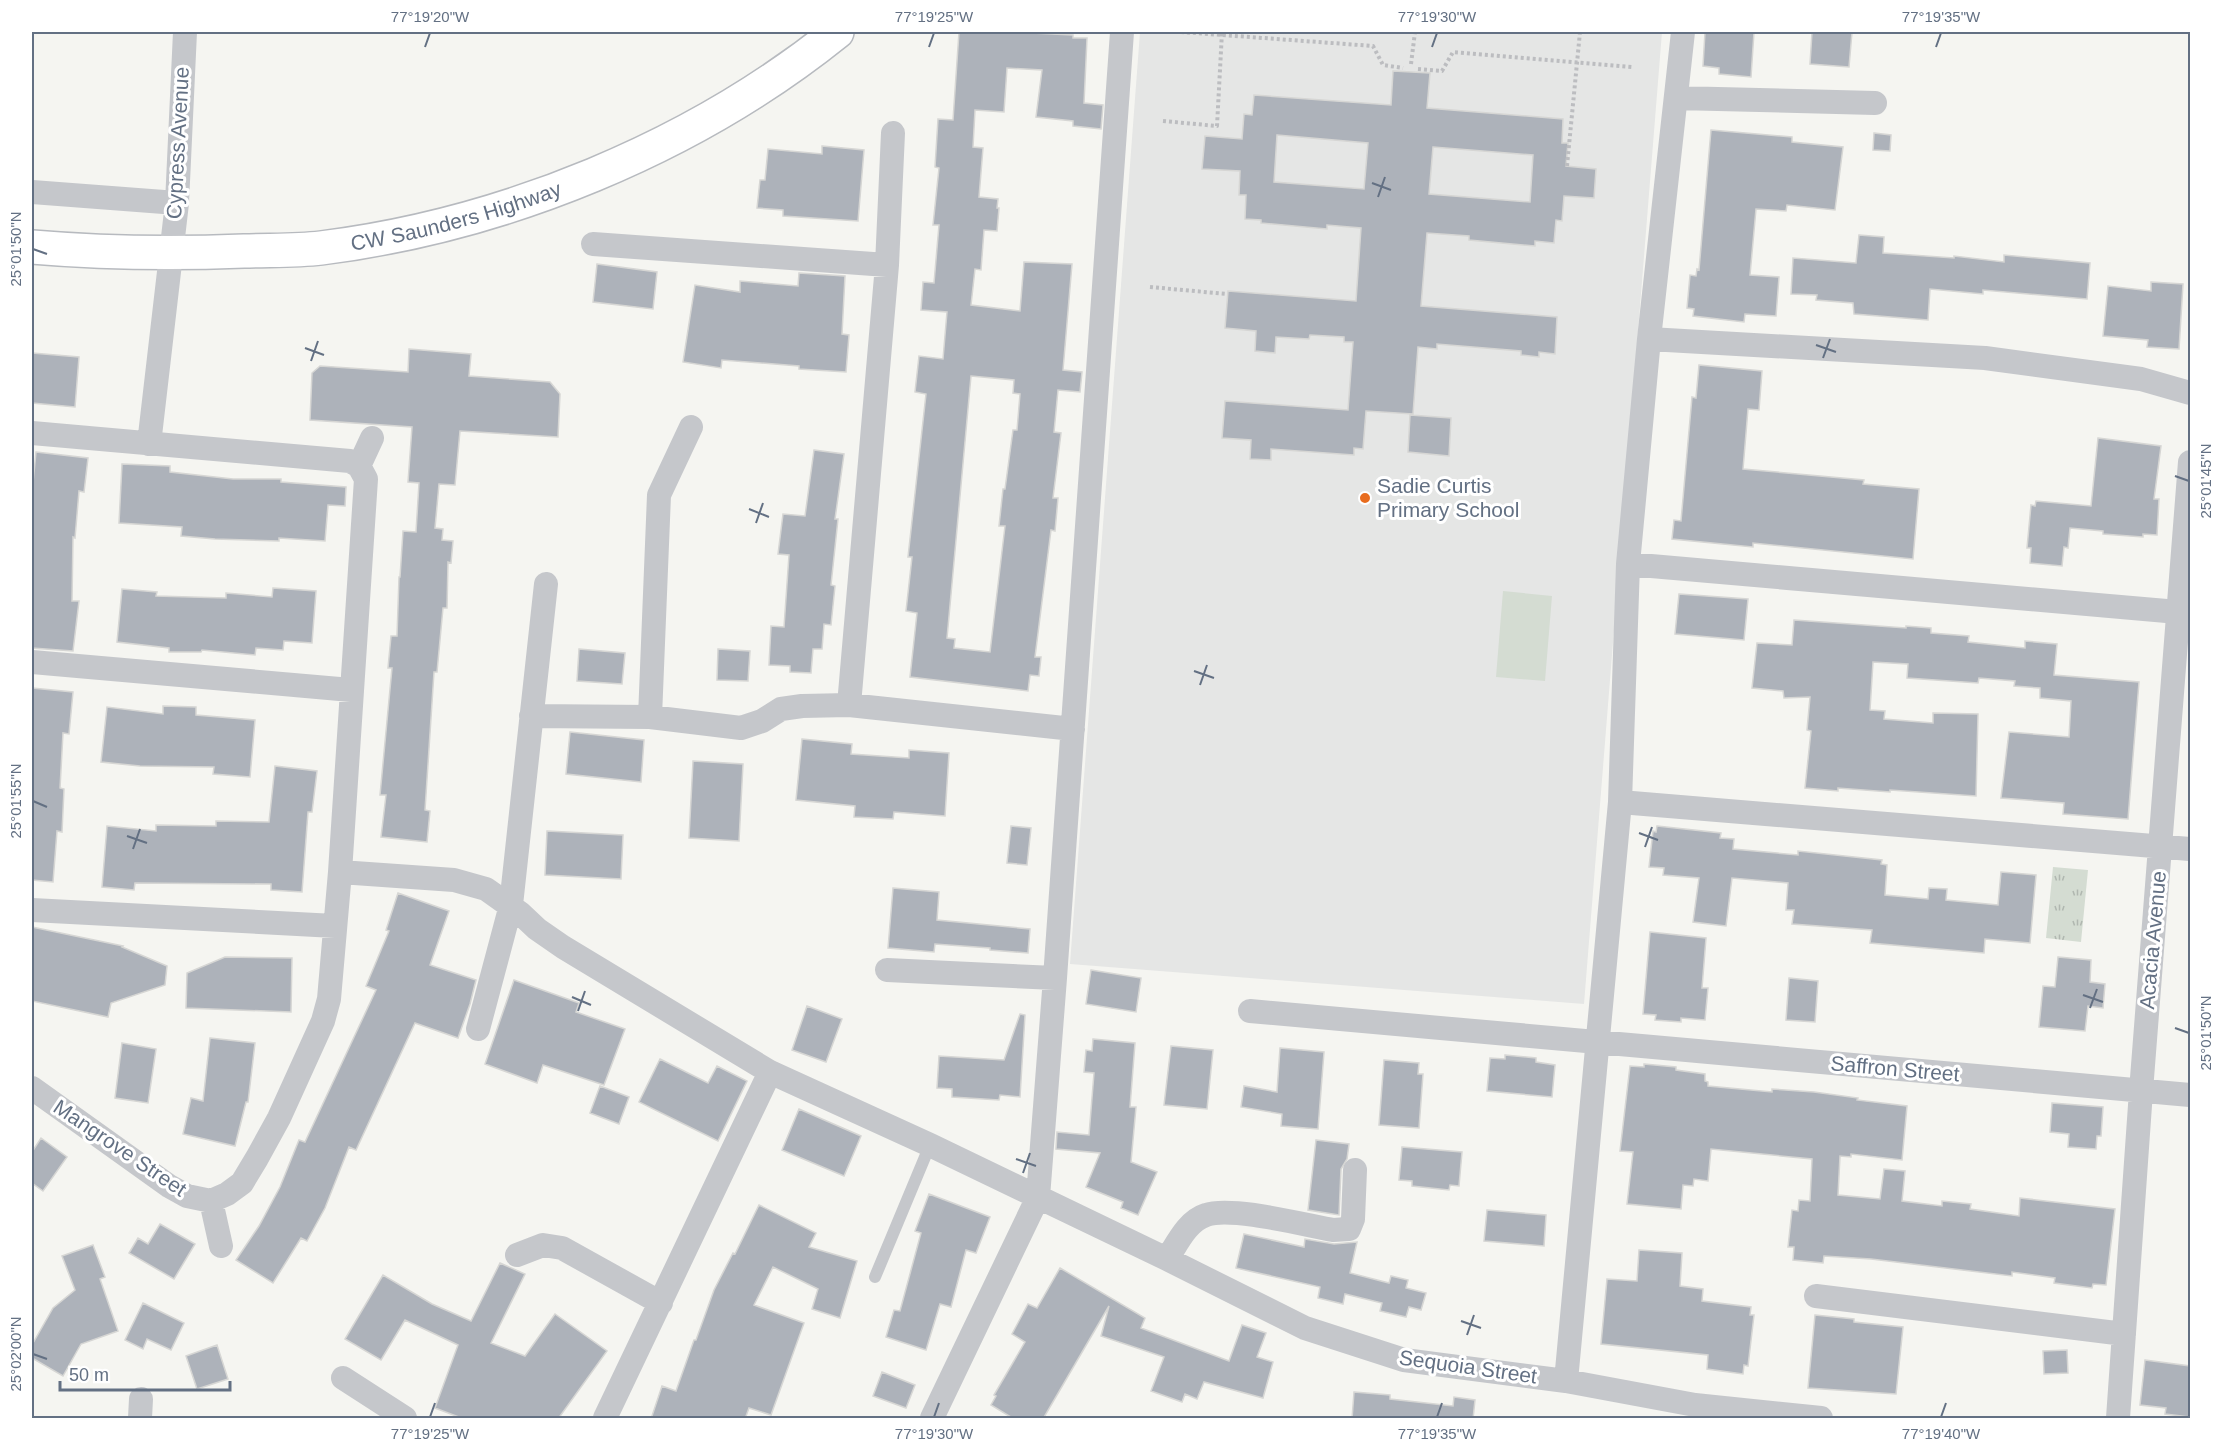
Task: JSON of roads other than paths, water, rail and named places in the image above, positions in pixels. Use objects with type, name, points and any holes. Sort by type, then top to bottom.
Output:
[{"type":"main road","name":"CW Saunders Highway","points":[[32,247],[84,252],[170,254],[319,248],[430,228],[523,202],[604,169],[685,132],[798,63],[837,32]]},
{"type":"street","name":"Cypress Avenue","points":[[149,444],[177,203],[184,32]]},
{"type":"street","points":[[932,1419],[1038,1197],[1122,32]]},
{"type":"street","points":[[1566,1381],[1620,802],[1628,564],[1649,339],[1683,32]]},
{"type":"street","points":[[1676,98],[1875,103]]},
{"type":"street","points":[[849,705],[887,265],[893,133]]},
{"type":"street","points":[[32,192],[177,203]]},
{"type":"street","points":[[593,244],[887,265]]},
{"type":"street","points":[[1649,339],[1985,358],[2141,378],[2190,393]]},
{"type":"street","points":[[650,717],[659,495],[691,427]]},
{"type":"street","points":[[32,433],[350,461],[359,466],[366,478],[332,981],[323,1021],[279,1118],[242,1183],[227,1194],[211,1201],[221,1246]]},
{"type":"street","points":[[359,466],[372,438]]},
{"type":"street","name":"Acacia Avenue","points":[[2118,1419],[2140,1091],[2190,462]]},
{"type":"street","points":[[1628,564],[2178,612]]},
{"type":"street","points":[[478,1029],[511,905],[546,584]]},
{"type":"street","points":[[32,662],[351,690]]},
{"type":"street","points":[[531,716],[650,717],[741,728],[762,721],[780,709],[849,705],[1073,729]]},
{"type":"street","points":[[1620,802],[2190,849]]},
{"type":"street","name":"Sequoia Street","points":[[340,872],[454,880],[486,890],[511,905],[562,947],[771,1072],[930,1145],[1305,1328],[1404,1360],[1566,1381],[1693,1412],[1821,1419]]},
{"type":"street","points":[[32,910],[335,926]]},
{"type":"street","points":[[887,970],[1055,978]]},
{"type":"street","name":"Saffron Street","points":[[1250,1011],[2190,1095]]},
{"type":"street","points":[[605,1419],[771,1072]]},
{"type":"street","name":"Mangrove Street","points":[[32,1088],[169,1186],[187,1196],[211,1201]]},
{"type":"street","points":[[1167,1259],[1190,1225],[1206,1215],[1237,1213],[1333,1230],[1348,1230],[1353,1219],[1355,1170]]},
{"type":"street","points":[[518,1254],[543,1245],[562,1248],[661,1303]]},
{"type":"street","points":[[1816,1296],[2124,1334]]},
{"type":"street","points":[[343,1378],[405,1419]]},
{"type":"lane","points":[[875,1277],[930,1145]]},
{"type":"place","name":"Sadie Curtis Primary School","points":[[1365,498]]}]
